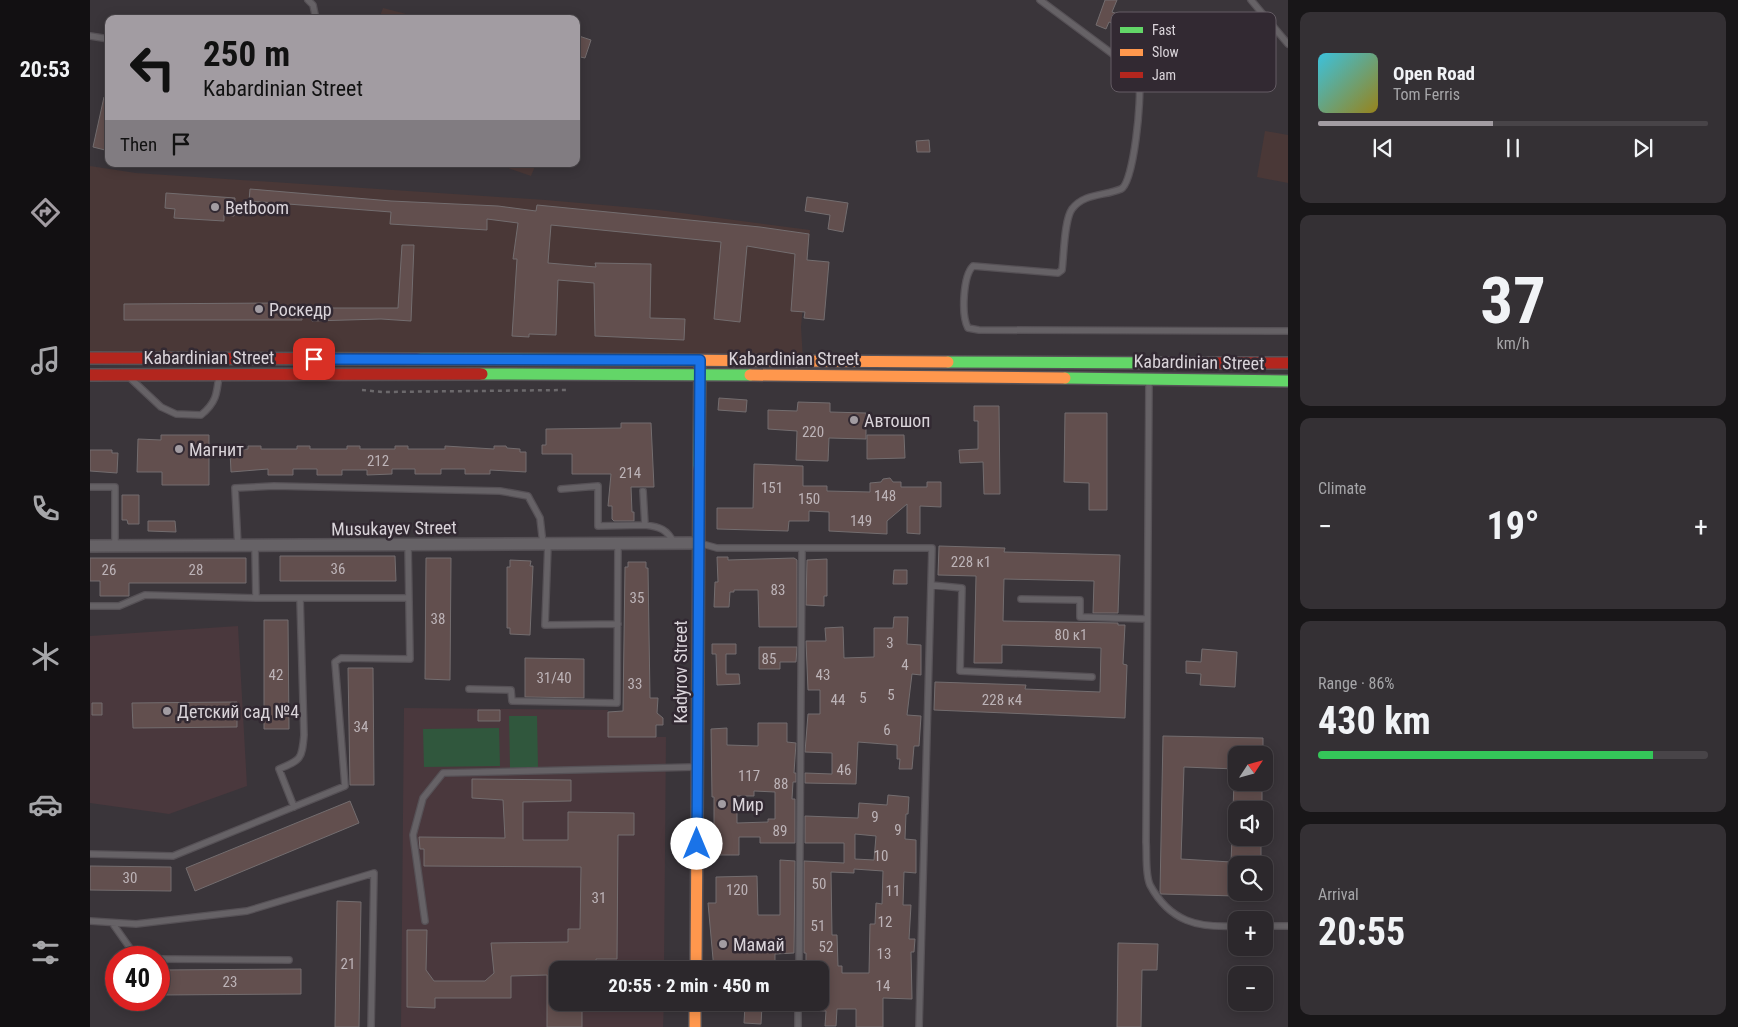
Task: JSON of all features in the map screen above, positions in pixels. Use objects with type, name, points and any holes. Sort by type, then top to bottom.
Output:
[{"type":"main road","name":"Kabardinian Street","points":[[90,358],[1288,363]]},
{"type":"main road","name":"Kadyrov Street","points":[[696,961],[700,360]]},
{"type":"main road","name":"Kabardinian Street","points":[[90,375],[700,374],[1288,381]]},
{"type":"main road","points":[[695,1011],[695,1027]]},
{"type":"street","name":"Musukayev Street","points":[[90,546],[255,547],[699,543]]},
{"type":"lane","points":[[308,0],[313,5],[315,15]]},
{"type":"lane","points":[[1040,0],[1111,53]]},
{"type":"lane","points":[[1251,0],[1261,12]]},
{"type":"lane","points":[[1276,30],[1288,44]]},
{"type":"lane","points":[[90,36],[105,38]]},
{"type":"lane","points":[[1138,92],[1134,149],[1128,182],[1122,188],[1096,195],[1080,202],[1072,210],[1062,270],[1058,273],[973,266],[968,273],[963,314],[968,328],[979,330],[1288,331]]},
{"type":"lane","points":[[1149,363],[1146,842],[1150,884],[1166,905],[1183,920],[1208,927],[1228,926]]},
{"type":"lane","points":[[127,375],[138,388],[161,407],[176,414],[201,415],[212,406],[217,398],[220,374]]},
{"type":"lane","points":[[238,547],[235,488],[274,486],[500,491],[528,496],[540,518],[545,544],[545,625],[618,624]]},
{"type":"lane","points":[[561,489],[598,486],[598,526],[645,525],[661,527],[669,533],[674,543]]},
{"type":"lane","points":[[90,487],[115,487],[115,546]]},
{"type":"lane","points":[[643,491],[645,525]]},
{"type":"lane","points":[[469,689],[511,690],[512,701],[617,703],[618,543]]},
{"type":"lane","points":[[699,543],[717,548],[932,548],[919,1027]]},
{"type":"lane","points":[[90,854],[173,856],[345,786],[335,662],[341,658],[410,659],[408,545]]},
{"type":"lane","points":[[255,547],[256,598]]},
{"type":"lane","points":[[799,961],[802,548]]},
{"type":"lane","points":[[931,585],[962,588],[960,671],[1092,677]]},
{"type":"lane","points":[[90,606],[119,606],[145,595],[256,598],[409,598]]},
{"type":"lane","points":[[294,808],[279,770],[297,762],[302,754],[304,735],[300,598]]},
{"type":"lane","points":[[1022,599],[1080,600],[1080,617],[1147,619]]},
{"type":"lane","points":[[425,921],[413,835],[424,798],[443,773],[697,767]]},
{"type":"lane","points":[[90,921],[136,924],[246,911],[374,873],[371,1027]]},
{"type":"lane","points":[[113,924],[129,946]]},
{"type":"lane","points":[[1273,926],[1288,926]]},
{"type":"lane","points":[[170,959],[289,960]]},
{"type":"lane","points":[[798,1011],[798,1027]]},
{"type":"shaded area","points":[[383,8],[410,15],[380,15]]},
{"type":"shaded area","points":[[1265,131],[1288,135],[1288,183],[1257,177]]},
{"type":"shaded area","points":[[90,166],[136,173],[546,200],[659,210],[810,230],[801,327],[803,360],[90,358]]},
{"type":"shaded area","points":[[506,167],[535,167],[531,176]]},
{"type":"shaded area","name":"Детский сад №4","points":[[238,626],[247,786],[169,814],[90,803],[90,636]]},
{"type":"shaded area","points":[[404,708],[608,710],[609,737],[666,737],[664,961],[549,961],[549,1011],[664,1011],[663,1027],[401,1027]]},
{"type":"green space","points":[[509,716],[537,716],[538,768],[510,768]]},
{"type":"green space","points":[[499,728],[500,766],[424,767],[423,729]]},
{"type":"building","points":[[1105,0],[1117,0],[1111,12],[1111,23],[1109,22],[1106,29],[1096,25]]},
{"type":"building","points":[[580,36],[591,40],[585,58],[580,57]]},
{"type":"building","points":[[104,97],[105,97],[105,150],[93,147]]},
{"type":"building","points":[[929,140],[930,152],[917,152],[916,141]]},
{"type":"building","points":[[250,189],[391,201],[498,206],[536,211],[537,205],[760,227],[809,234],[807,260],[829,262],[824,320],[804,318],[805,312],[791,311],[795,254],[747,246],[740,322],[714,319],[721,242],[551,225],[548,263],[596,267],[595,263],[651,264],[650,318],[685,319],[684,340],[595,336],[594,283],[558,280],[556,335],[529,334],[529,337],[512,336],[517,259],[513,259],[518,223],[487,219],[487,230],[390,224],[391,212],[249,201]]},
{"type":"building","points":[[166,193],[235,198],[234,216],[224,215],[224,221],[174,218],[175,209],[165,208]]},
{"type":"building","points":[[807,197],[848,203],[843,232],[828,229],[830,215],[805,211]]},
{"type":"building","points":[[402,245],[414,245],[411,321],[381,319],[312,321],[312,308],[398,308]]},
{"type":"building","points":[[278,303],[278,310],[302,310],[302,320],[124,320],[124,304]]},
{"type":"building","points":[[719,398],[747,400],[746,412],[718,410]]},
{"type":"building","points":[[798,402],[830,403],[830,412],[866,413],[866,439],[829,438],[828,461],[796,460],[797,431],[768,429],[768,410],[797,411]]},
{"type":"building","points":[[974,406],[999,406],[1000,494],[984,494],[983,462],[960,463],[959,450],[978,449],[978,421],[974,421]]},
{"type":"building","points":[[1065,413],[1107,413],[1107,510],[1089,510],[1089,483],[1064,482]]},
{"type":"building","points":[[621,423],[651,423],[654,487],[631,487],[634,521],[614,521],[612,519],[612,506],[608,506],[611,474],[572,474],[572,454],[542,454],[542,445],[546,445],[546,429],[621,428]]},
{"type":"building","points":[[161,435],[209,435],[209,485],[162,485],[162,472],[137,472],[138,439],[161,440]]},
{"type":"building","points":[[867,435],[904,435],[905,458],[867,459]]},
{"type":"building","points":[[248,446],[261,446],[261,449],[297,449],[297,446],[310,446],[310,449],[347,449],[347,446],[360,446],[360,449],[395,449],[395,446],[408,446],[408,449],[445,449],[445,446],[494,449],[494,446],[506,446],[507,448],[520,449],[520,452],[526,452],[526,472],[490,470],[490,474],[465,474],[465,469],[441,469],[441,474],[415,474],[415,469],[392,469],[392,474],[367,475],[367,470],[342,470],[342,475],[317,475],[317,469],[293,469],[293,475],[268,475],[268,469],[231,472],[230,451],[248,449]]},
{"type":"building","points":[[90,450],[112,450],[112,453],[118,453],[117,473],[90,471]]},
{"type":"building","points":[[754,464],[803,466],[803,486],[827,486],[827,491],[870,492],[870,483],[881,482],[883,479],[890,478],[893,482],[901,482],[901,487],[927,487],[927,482],[941,482],[941,507],[920,506],[920,534],[907,533],[907,504],[887,521],[887,534],[829,531],[829,512],[809,511],[809,521],[789,521],[788,531],[717,529],[717,508],[753,508]]},
{"type":"building","points":[[122,495],[139,495],[139,524],[128,524],[127,520],[122,520]]},
{"type":"building","points":[[148,521],[175,521],[176,532],[148,531]]},
{"type":"building","points":[[939,546],[1005,548],[1004,552],[1120,555],[1118,613],[1093,613],[1094,581],[1004,579],[1003,621],[1118,623],[1118,625],[1125,625],[1123,664],[1127,665],[1125,718],[934,710],[935,682],[1026,685],[1025,689],[1100,692],[1101,648],[1002,645],[1002,663],[974,663],[976,576],[938,575]]},
{"type":"building","points":[[280,556],[395,556],[396,581],[280,581]]},
{"type":"building","points":[[717,557],[728,557],[728,560],[794,558],[797,560],[797,627],[759,627],[758,590],[734,590],[734,592],[730,592],[729,607],[714,607],[715,582],[718,582]]},
{"type":"building","points":[[90,558],[246,558],[246,583],[129,583],[129,596],[100,596],[100,581],[90,581]]},
{"type":"building","points":[[426,558],[451,558],[450,680],[425,679]]},
{"type":"building","points":[[827,559],[827,596],[824,596],[824,606],[806,605],[807,560]]},
{"type":"building","points":[[510,560],[531,561],[530,566],[533,566],[530,635],[510,634],[510,628],[507,628],[507,567],[510,567]]},
{"type":"building","points":[[628,562],[646,562],[646,568],[648,568],[650,698],[658,698],[657,713],[663,718],[663,725],[656,725],[656,737],[608,737],[608,712],[623,711],[625,567],[628,567]]},
{"type":"building","points":[[894,570],[907,570],[907,584],[893,584]]},
{"type":"building","points":[[894,617],[908,617],[907,644],[921,645],[921,675],[912,674],[907,715],[921,716],[919,746],[914,746],[912,769],[899,769],[900,759],[897,759],[897,745],[858,742],[856,784],[805,783],[805,773],[832,774],[832,753],[805,752],[808,714],[820,714],[820,690],[808,690],[806,641],[826,641],[825,628],[843,627],[844,658],[874,657],[874,628],[893,628]]},
{"type":"building","points":[[264,620],[288,620],[289,729],[264,729]]},
{"type":"building","points":[[712,644],[736,644],[736,654],[726,654],[726,674],[739,674],[740,684],[717,685],[716,654],[712,654]]},
{"type":"building","points":[[759,647],[797,647],[796,662],[780,662],[780,669],[759,669]]},
{"type":"building","points":[[1202,649],[1237,652],[1235,687],[1200,685],[1201,674],[1186,673],[1186,661],[1201,662]]},
{"type":"building","points":[[525,658],[584,659],[584,698],[525,697]]},
{"type":"building","points":[[348,668],[373,668],[374,785],[350,785]]},
{"type":"building","points":[[237,702],[237,727],[133,728],[132,703]]},
{"type":"building","points":[[92,703],[102,703],[102,715],[92,715]]},
{"type":"building","points":[[478,710],[500,710],[500,721],[478,721]]},
{"type":"building","points":[[758,723],[787,723],[787,742],[796,743],[794,773],[796,773],[796,782],[793,782],[792,799],[795,799],[795,843],[760,843],[760,837],[739,837],[739,855],[711,855],[712,838],[714,838],[714,797],[712,797],[711,729],[727,728],[727,745],[758,746]],"holes":[[[754,791],[775,792],[775,819],[768,819],[768,822],[737,823],[737,796],[754,796]]]},
{"type":"building","points":[[1163,736],[1263,738],[1263,746],[1228,746],[1228,769],[1184,767],[1181,859],[1228,862],[1228,896],[1161,894]]},
{"type":"building","points":[[472,779],[571,780],[571,801],[523,802],[523,840],[568,840],[568,812],[634,813],[634,835],[618,835],[617,959],[549,961],[549,1011],[582,1011],[582,1027],[547,1027],[547,975],[511,976],[511,998],[435,998],[435,1008],[407,1007],[407,930],[427,930],[426,970],[434,981],[485,981],[494,973],[491,943],[568,942],[568,929],[580,929],[581,867],[424,866],[424,849],[420,849],[419,837],[505,838],[503,800],[472,798]]},
{"type":"building","points":[[1234,791],[1262,791],[1262,801],[1233,801]]},
{"type":"building","points":[[888,795],[909,797],[905,839],[916,840],[916,873],[904,872],[903,905],[911,905],[909,939],[915,939],[914,952],[911,952],[912,999],[883,998],[883,1027],[856,1027],[856,1009],[837,1009],[836,1026],[825,1026],[826,1011],[829,1011],[829,961],[806,961],[806,953],[804,953],[804,861],[844,863],[844,843],[805,843],[805,816],[858,818],[859,803],[887,805]],"holes":[[[855,834],[876,836],[874,860],[855,859]],[[854,869],[883,871],[882,904],[876,903],[875,924],[870,924],[869,973],[842,973],[842,966],[838,966],[837,935],[832,935],[831,872],[854,873]]]},
{"type":"building","points":[[350,801],[359,823],[195,891],[186,868]]},
{"type":"building","points":[[1232,846],[1261,846],[1261,856],[1231,856]]},
{"type":"building","points":[[780,860],[795,861],[794,953],[775,954],[775,961],[713,961],[708,903],[716,903],[716,877],[757,876],[758,915],[780,915]]},
{"type":"building","points":[[90,866],[171,867],[171,891],[90,890]]},
{"type":"building","points":[[337,901],[361,902],[359,1027],[335,1027]]},
{"type":"building","points":[[1118,943],[1158,944],[1157,970],[1142,970],[1141,1027],[1117,1027]]},
{"type":"building","points":[[301,969],[301,994],[170,995],[170,970]]},
{"type":"building","points":[[745,1011],[762,1011],[761,1024],[744,1023]]},
{"type":"traffic: fast","points":[[419,359],[668,360]]},
{"type":"traffic: fast","points":[[948,362],[1174,363]]},
{"type":"traffic: fast","points":[[699,468],[700,365]]},
{"type":"traffic: fast","points":[[482,374],[750,375]]},
{"type":"traffic: fast","points":[[1065,378],[1288,381]]},
{"type":"traffic: slow","points":[[668,360],[948,362]]},
{"type":"traffic: slow","points":[[750,375],[1065,378]]},
{"type":"traffic: slow","points":[[696,961],[698,675]]},
{"type":"traffic: slow","points":[[695,1011],[695,1027]]},
{"type":"traffic: jam","points":[[90,358],[419,359]]},
{"type":"traffic: jam","points":[[1174,363],[1288,363]]},
{"type":"traffic: jam","points":[[90,375],[482,374]]},
{"type":"traffic: jam","points":[[698,675],[699,468]]},
{"type":"place","name":"Betboom","points":[[215,207]]},
{"type":"place","name":"Роскедр","points":[[259,309]]},
{"type":"place","name":"Автошоп","points":[[854,420]]},
{"type":"place","name":"Магнит","points":[[179,449]]},
{"type":"place","name":"Детский сад №4","points":[[167,711]]},
{"type":"place","name":"Мир","points":[[722,804]]},
{"type":"place","name":"Мамай","points":[[723,944]]},
{"type":"route","points":[[314,359],[700,360],[697,844]]}]
